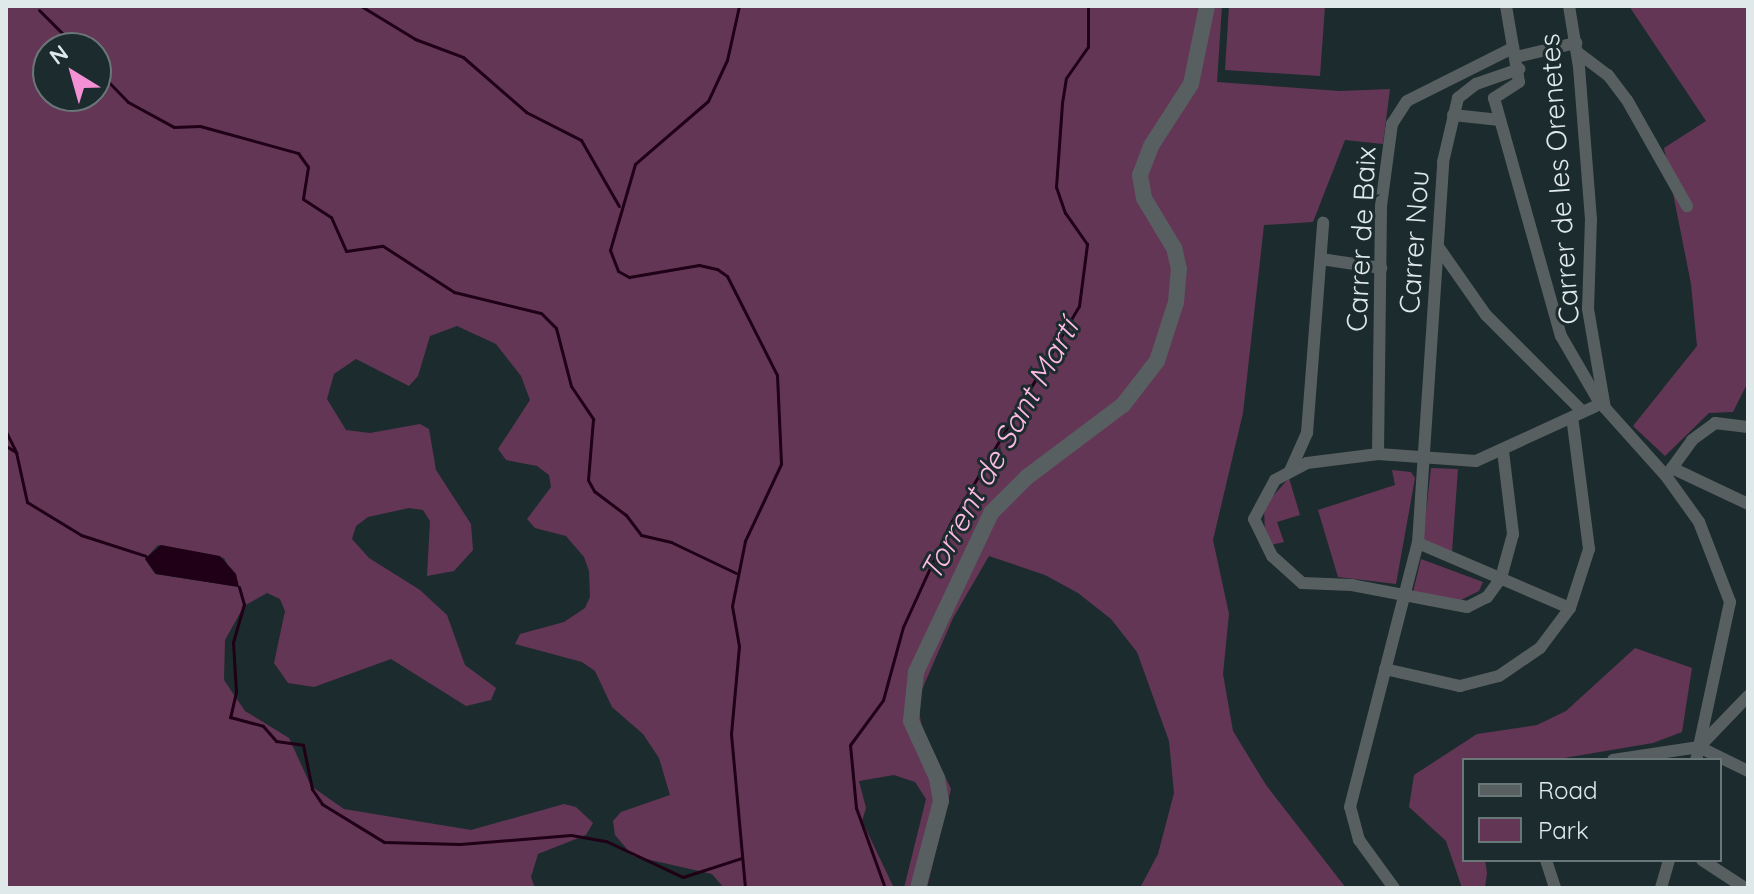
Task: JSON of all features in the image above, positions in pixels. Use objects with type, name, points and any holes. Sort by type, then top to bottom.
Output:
[{"type":"street","points":[[918,888],[941,801],[937,778],[911,721],[916,672],[991,513],[1027,477],[1123,405],[1157,361],[1176,302],[1179,269],[1174,248],[1144,198],[1140,175],[1151,146],[1191,84],[1207,6]]},
{"type":"street","points":[[1506,6],[1519,82],[1494,98],[1561,336],[1600,402],[1669,472],[1699,522],[1730,602],[1698,753]]},
{"type":"street","name":"Carrer de les Orenetes","points":[[1569,6],[1577,48],[1591,219],[1588,309],[1600,402]]},
{"type":"street","points":[[1516,58],[1577,48],[1608,75],[1627,100],[1687,206]]},
{"type":"street","name":"Carrer Nou","points":[[1394,888],[1359,840],[1350,807],[1418,543],[1443,162],[1453,115],[1466,90],[1516,58]]},
{"type":"street","name":"Carrer de Baix","points":[[1378,454],[1381,206],[1392,124],[1407,101],[1516,58]]},
{"type":"street","points":[[1453,115],[1500,120]]},
{"type":"street","points":[[1323,223],[1307,433],[1290,471],[1262,496],[1254,519],[1272,556],[1302,583],[1352,585],[1467,607],[1487,597],[1501,578],[1513,534],[1503,451]]},
{"type":"street","points":[[1385,669],[1460,686],[1499,676],[1540,648],[1570,608],[1589,549],[1577,414],[1486,315],[1439,248]]},
{"type":"street","points":[[1321,259],[1381,268]]},
{"type":"street","points":[[1290,471],[1378,454],[1422,460],[1476,461],[1503,451],[1600,402]]},
{"type":"street","points":[[1669,472],[1692,440],[1715,423],[1748,427]]},
{"type":"street","points":[[1669,472],[1748,504]]},
{"type":"street","points":[[1418,543],[1570,608]]},
{"type":"street","points":[[1637,758],[1698,753],[1748,696]]},
{"type":"street","points":[[1722,762],[1748,771]]},
{"type":"street","points":[[1547,862],[1555,888]]},
{"type":"street","points":[[1661,888],[1668,862]]},
{"type":"street","points":[[1705,862],[1745,888]]},
{"type":"green space","points":[[6,6],[1222,6],[1217,82],[1340,91],[1390,89],[1383,144],[1345,140],[1313,222],[1264,225],[1243,413],[1213,540],[1229,614],[1223,674],[1233,731],[1266,785],[1346,888],[1140,888],[1158,854],[1174,793],[1169,741],[1137,652],[1111,619],[1078,593],[1045,575],[989,556],[953,618],[917,701],[922,727],[951,789],[927,888],[904,888],[926,799],[915,782],[894,775],[859,781],[866,808],[862,821],[894,888],[724,888],[712,874],[633,856],[615,835],[613,821],[621,812],[670,795],[659,758],[643,734],[612,707],[595,671],[582,662],[515,644],[520,634],[564,622],[585,608],[590,597],[589,571],[584,557],[566,536],[535,528],[527,519],[551,487],[549,475],[537,466],[506,460],[498,449],[530,400],[521,376],[496,344],[457,326],[430,336],[418,376],[409,386],[356,359],[334,374],[327,399],[346,430],[370,433],[420,424],[429,429],[436,470],[471,524],[473,550],[454,571],[427,576],[430,521],[423,510],[409,508],[368,517],[356,526],[352,539],[369,558],[420,590],[447,615],[465,665],[496,688],[491,700],[466,706],[391,659],[314,687],[288,683],[274,663],[285,611],[280,599],[267,593],[244,606],[225,640],[224,680],[245,711],[289,738],[311,786],[344,809],[471,830],[564,804],[576,807],[593,823],[586,835],[538,854],[531,877],[535,888],[6,888]],"holes":[[[158,545],[224,558],[239,587],[155,574],[145,559]]]},
{"type":"green space","points":[[1229,6],[1325,6],[1320,76],[1225,70]]},
{"type":"green space","points":[[1629,6],[1748,6],[1748,382],[1733,412],[1709,413],[1665,456],[1633,426],[1697,346],[1691,284],[1664,148],[1706,121]]},
{"type":"green space","points":[[1431,468],[1458,469],[1452,552],[1423,539]]},
{"type":"green space","points":[[1392,470],[1411,472],[1415,478],[1396,584],[1338,577],[1318,510],[1395,485]]},
{"type":"green space","points":[[1289,478],[1300,515],[1277,522],[1284,542],[1271,545],[1265,535],[1264,506]]},
{"type":"green space","points":[[1421,559],[1483,582],[1479,591],[1459,601],[1413,592]]},
{"type":"green space","points":[[1635,648],[1692,668],[1682,732],[1653,743],[1564,758],[1462,758],[1462,862],[1485,862],[1487,873],[1485,888],[1462,888],[1446,841],[1409,807],[1414,775],[1477,734],[1537,725],[1566,711]]},
{"type":"shaded area","points":[[161,545],[220,556],[236,574],[239,587],[156,574],[145,559]]},
{"type":"waterway","points":[[361,6],[415,39],[463,57],[526,112],[581,140],[619,206]]},
{"type":"waterway","points":[[739,6],[727,60],[708,101],[635,164],[610,250],[618,271],[629,277],[699,265],[717,269],[727,276],[777,375],[781,464],[745,541],[732,606],[739,646],[731,734],[745,888]]},
{"type":"waterway","name":"Torrent de Sant Martí","points":[[885,888],[856,808],[850,745],[883,700],[903,627],[950,524],[1079,306],[1087,244],[1065,213],[1056,187],[1066,78],[1088,47],[1088,6]]},
{"type":"waterway","points":[[39,10],[61,32]]},
{"type":"waterway","points":[[112,86],[128,102],[174,127],[200,126],[298,153],[308,167],[303,199],[331,217],[346,251],[383,246],[454,292],[541,313],[556,328],[571,386],[593,419],[588,480],[594,491],[626,515],[641,535],[671,542],[736,573]]},
{"type":"waterway","points":[[6,432],[15,450]]},
{"type":"waterway","points":[[6,446],[16,452],[27,502],[81,535],[146,556]]},
{"type":"waterway","points":[[239,587],[244,604],[233,642],[236,692],[230,717],[263,726],[276,741],[303,745],[312,789],[322,804],[384,842],[460,844],[571,835],[606,841],[683,877],[742,858]]}]
